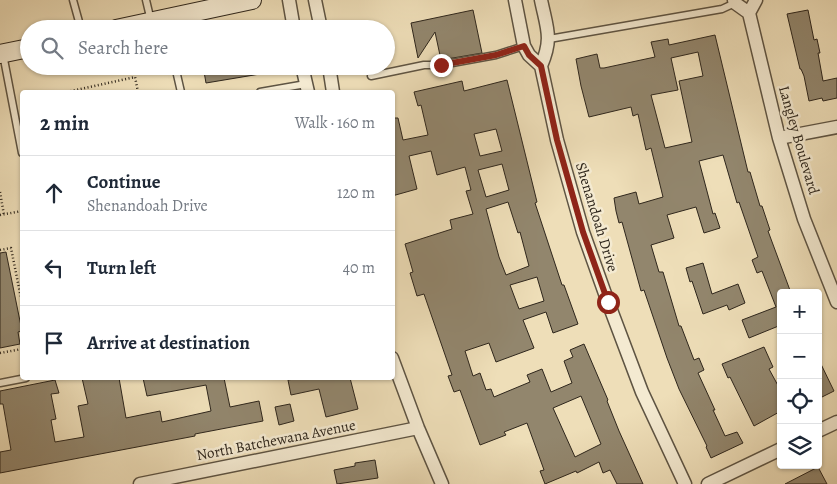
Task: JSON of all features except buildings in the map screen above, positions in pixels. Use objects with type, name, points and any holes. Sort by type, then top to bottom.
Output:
[{"type":"main road","points":[[165,20],[252,0]]},
{"type":"main road","points":[[2,54],[20,50]]},
{"type":"street","points":[[289,0],[292,20]]},
{"type":"street","points":[[315,0],[319,20]]},
{"type":"street","name":"Shenandoah Drive","points":[[515,0],[524,46],[529,55],[541,66]]},
{"type":"street","name":"Shenandoah Drive","points":[[541,0],[549,39],[541,66],[557,140],[586,241],[642,392],[685,484]]},
{"type":"street","points":[[734,2],[748,13],[756,0]]},
{"type":"street","name":"Langley Boulevard","points":[[748,13],[779,138],[804,219],[837,302]]},
{"type":"street","points":[[304,75],[307,88]]},
{"type":"street","points":[[330,75],[333,90]]},
{"type":"street","points":[[779,138],[837,127]]},
{"type":"street","points":[[395,366],[418,428],[442,484]]},
{"type":"street","points":[[822,429],[837,422]]},
{"type":"street","name":"North Batchewana Avenue","points":[[140,484],[418,428]]},
{"type":"street","points":[[708,484],[777,451]]},
{"type":"lane","points":[[73,0],[79,20]]},
{"type":"lane","points":[[146,0],[160,20]]},
{"type":"lane","points":[[549,39],[722,9],[734,2]]},
{"type":"lane","points":[[395,71],[496,55],[524,46]]},
{"type":"lane","points":[[2,54],[20,144]]},
{"type":"lane","points":[[178,75],[181,90]]},
{"type":"lane","points":[[372,76],[377,75]]},
{"type":"lane","points":[[284,90],[307,88]]},
{"type":"lane","points":[[0,383],[20,379]]},
{"type":"path","points":[[77,90],[136,78],[138,90]]},
{"type":"path","points":[[0,192],[4,215]]},
{"type":"path","points":[[0,215],[20,211]]},
{"type":"path","points":[[0,250],[11,248],[20,293]]},
{"type":"path","points":[[0,353],[20,349]]},
{"type":"route","points":[[441,65],[496,55],[524,46],[529,55],[541,66],[557,140],[583,232],[608,302]]}]
